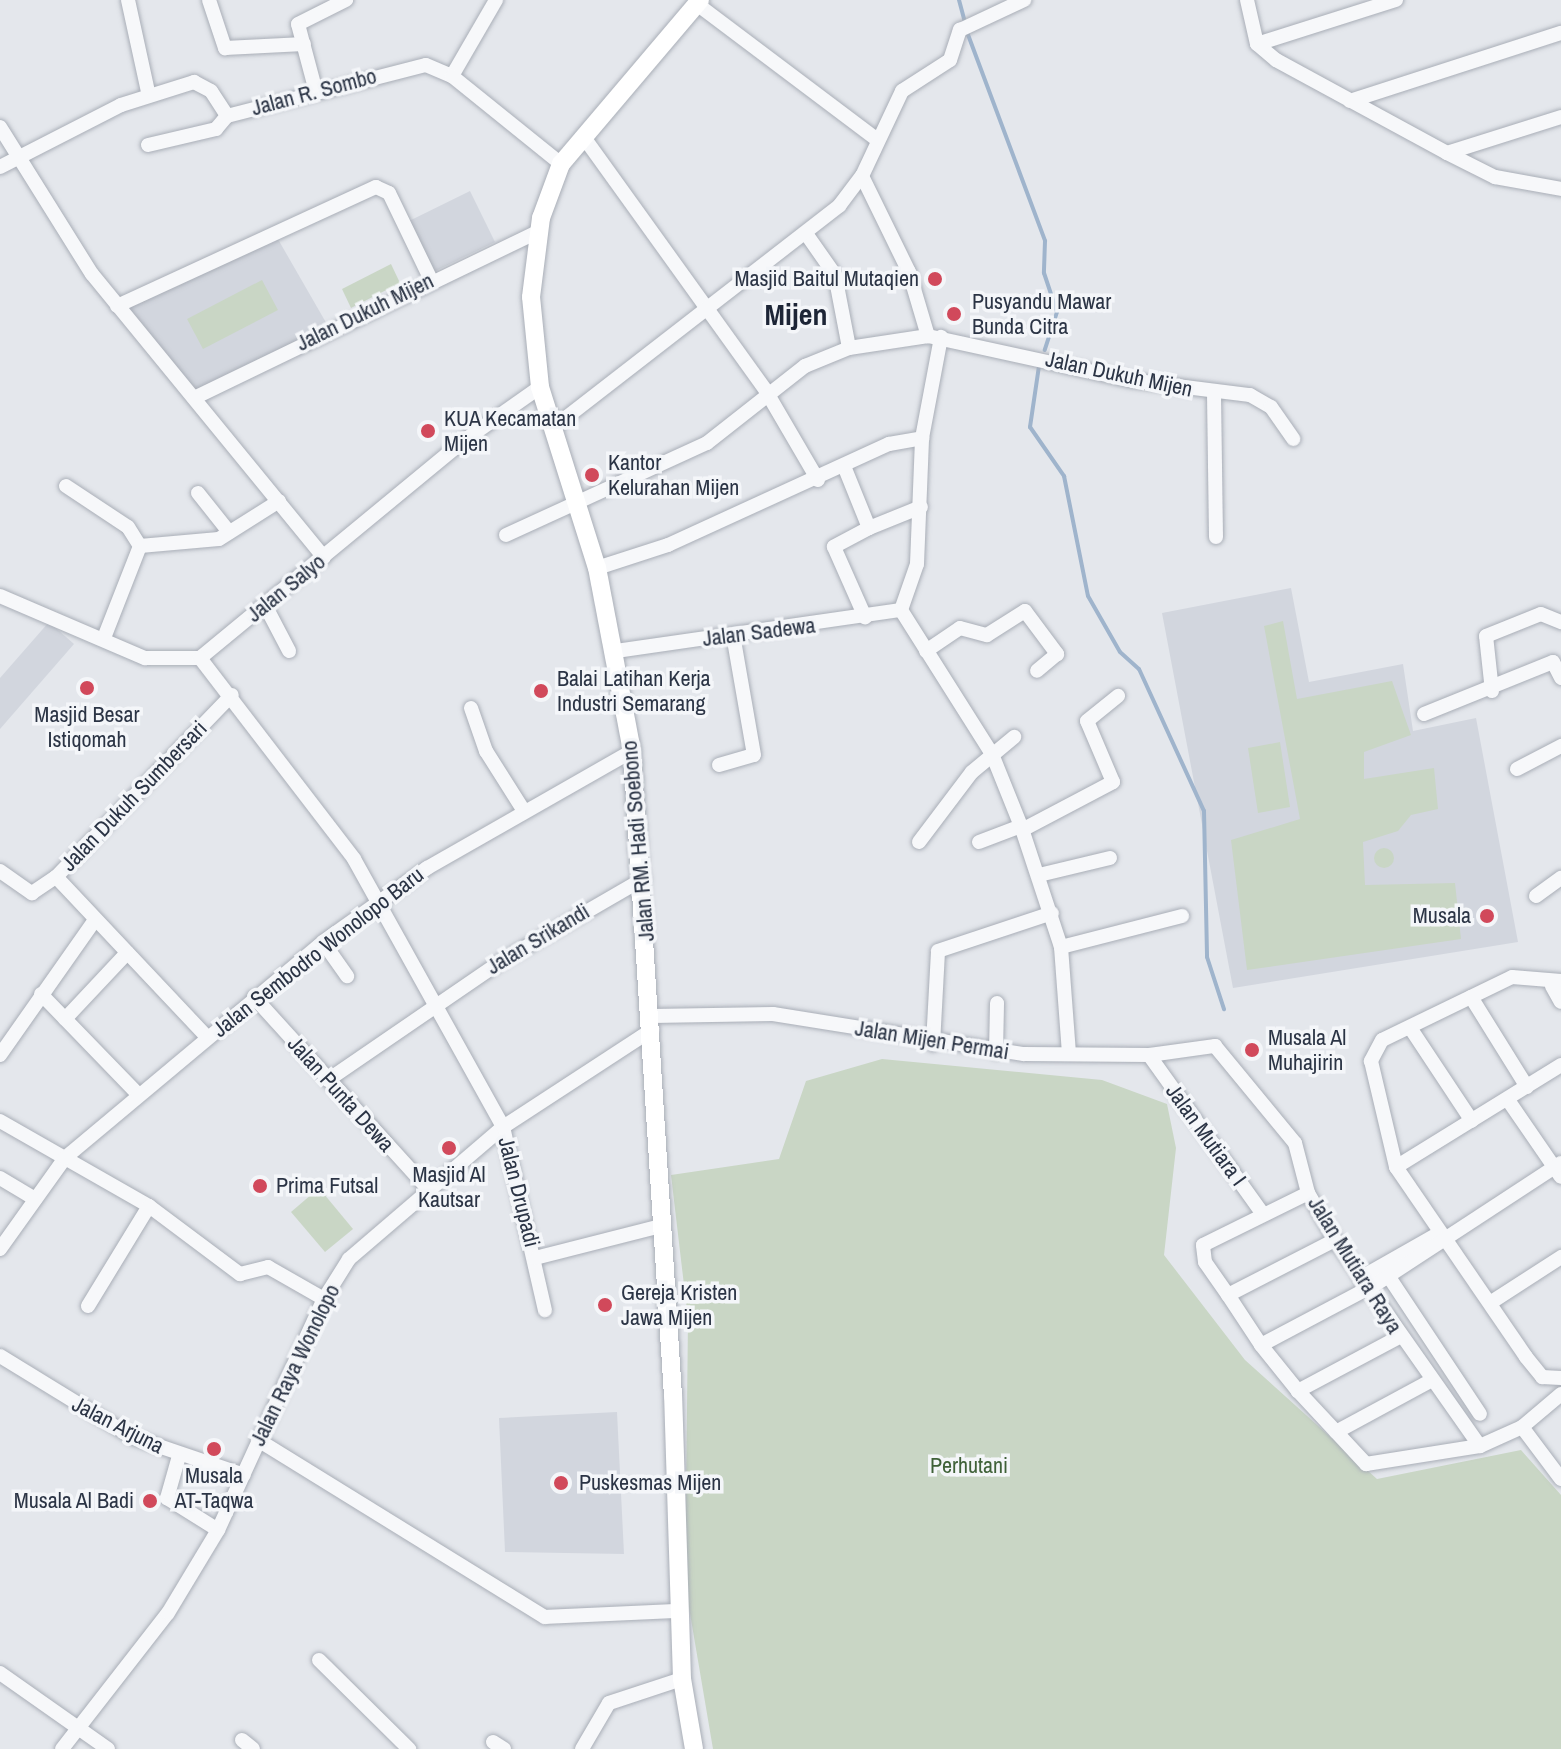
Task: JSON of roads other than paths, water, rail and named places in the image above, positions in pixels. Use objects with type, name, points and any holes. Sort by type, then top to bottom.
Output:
[{"type":"main road","name":"Jalan RM. Hadi Soebono","points":[[694,1749],[682,1679],[652,1023],[632,751],[616,651],[597,568],[540,387],[531,297],[539,231],[561,164],[698,2]]},
{"type":"street","points":[[128,0],[149,96]]},
{"type":"street","points":[[209,0],[225,48],[304,44]]},
{"type":"street","points":[[315,88],[304,44],[302,19],[346,0]]},
{"type":"street","points":[[452,76],[496,0]]},
{"type":"street","points":[[554,427],[807,235],[862,176],[875,138],[902,91],[956,54],[960,30],[976,26],[1024,0]]},
{"type":"street","points":[[1247,0],[1257,44],[1350,101],[1495,177],[1561,189]]},
{"type":"street","points":[[1257,44],[1396,0]]},
{"type":"street","points":[[698,2],[875,138]]},
{"type":"street","points":[[1350,101],[1561,33]]},
{"type":"street","name":"Jalan R. Sombo","points":[[18,158],[149,96],[203,84],[227,116],[315,88],[426,65],[452,76],[561,164]]},
{"type":"street","points":[[148,145],[216,129],[227,116]]},
{"type":"street","points":[[1447,153],[1561,117]]},
{"type":"street","points":[[0,127],[117,306],[324,557]]},
{"type":"street","points":[[583,136],[766,391],[818,480]]},
{"type":"street","points":[[0,167],[18,158]]},
{"type":"street","points":[[862,176],[909,272],[934,336],[922,438],[917,564],[901,610],[992,754],[1022,828],[1061,947],[1069,1054]]},
{"type":"street","points":[[117,306],[376,187],[389,193],[431,280]]},
{"type":"street","name":"Jalan Dukuh Mijen","points":[[194,398],[431,280],[539,231]]},
{"type":"street","points":[[807,235],[835,275],[849,348]]},
{"type":"street","name":"Jalan Dukuh Mijen","points":[[506,535],[707,443],[766,391],[849,348],[934,336],[1214,394],[1262,399],[1293,439]]},
{"type":"street","name":"Jalan Salyo","points":[[200,658],[540,387]]},
{"type":"street","points":[[1214,394],[1216,537]]},
{"type":"street","points":[[597,568],[818,480],[844,466],[922,438]]},
{"type":"street","points":[[844,466],[869,528]]},
{"type":"street","points":[[66,486],[128,527],[140,546]]},
{"type":"street","points":[[198,493],[229,532]]},
{"type":"street","points":[[140,546],[179,547],[229,532],[279,501]]},
{"type":"street","points":[[865,617],[834,547],[869,528],[921,507]]},
{"type":"street","points":[[104,638],[140,546]]},
{"type":"street","points":[[0,596],[168,663],[200,658],[303,785],[378,903]]},
{"type":"street","points":[[265,605],[289,651]]},
{"type":"street","name":"Jalan Sadewa","points":[[616,651],[901,610]]},
{"type":"street","points":[[926,651],[960,628],[987,635],[1025,611],[1057,654],[1037,671]]},
{"type":"street","points":[[1492,691],[1486,636],[1541,614],[1561,622]]},
{"type":"street","points":[[719,765],[754,755],[733,635]]},
{"type":"street","points":[[1424,714],[1492,691],[1557,657],[1561,678]]},
{"type":"street","name":"Jalan Dukuh Sumbersari","points":[[207,1037],[56,877],[232,695]]},
{"type":"street","points":[[979,842],[1022,828],[1113,782],[1087,721],[1118,696]]},
{"type":"street","points":[[471,708],[486,751],[524,811]]},
{"type":"street","points":[[919,842],[992,754],[1014,737]]},
{"type":"street","points":[[1517,769],[1561,746]]},
{"type":"street","name":"Jalan Sembodro Wonolopo Baru","points":[[0,1249],[65,1158],[323,942],[378,903],[524,811],[632,751]]},
{"type":"street","points":[[1039,875],[1110,858]]},
{"type":"street","points":[[0,871],[32,893],[56,877]]},
{"type":"street","points":[[1536,896],[1561,878]]},
{"type":"street","name":"Jalan Srikandi","points":[[328,1080],[436,1003],[643,879]]},
{"type":"street","name":"Jalan Drupadi","points":[[378,903],[503,1127],[545,1310]]},
{"type":"street","points":[[933,1044],[938,951],[1052,913]]},
{"type":"street","points":[[1061,947],[1182,916]]},
{"type":"street","points":[[0,1055],[95,920]]},
{"type":"street","points":[[323,942],[347,976]]},
{"type":"street","points":[[65,1019],[127,953]]},
{"type":"street","points":[[1561,1002],[1556,984],[1520,975],[1411,1029],[1382,1040],[1371,1069],[1396,1167],[1542,1377],[1561,1378]]},
{"type":"street","points":[[41,994],[139,1095]]},
{"type":"street","name":"Jalan Punta Dewa","points":[[254,997],[429,1190]]},
{"type":"street","points":[[1471,997],[1527,1087]]},
{"type":"street","points":[[996,1052],[997,1003]]},
{"type":"street","name":"Jalan Mijen Permai","points":[[652,1023],[773,1014],[933,1044],[996,1052],[1149,1055],[1212,1045]]},
{"type":"street","name":"Jalan Raya Wonolopo","points":[[62,1749],[168,1613],[218,1530],[324,1299],[357,1251],[503,1127],[652,1023]]},
{"type":"street","points":[[1411,1029],[1472,1121]]},
{"type":"street","name":"Jalan Mutiara Raya","points":[[1212,1045],[1295,1143],[1308,1193],[1335,1240],[1399,1337],[1480,1446]]},
{"type":"street","name":"Jalan Mutiara I","points":[[1149,1055],[1263,1214]]},
{"type":"street","points":[[1396,1167],[1561,1065]]},
{"type":"street","points":[[1261,1345],[1385,1272],[1557,1164],[1508,1100]]},
{"type":"street","points":[[0,1121],[149,1206],[240,1274],[268,1267],[324,1299]]},
{"type":"street","points":[[0,1178],[35,1199]]},
{"type":"street","points":[[1308,1193],[1202,1248],[1261,1345],[1336,1432],[1374,1465],[1480,1446],[1522,1427],[1561,1394]]},
{"type":"street","points":[[88,1306],[149,1206]]},
{"type":"street","name":"Jalan Drupadi","points":[[535,1258],[661,1226]]},
{"type":"street","points":[[1228,1295],[1335,1240]]},
{"type":"street","points":[[1490,1303],[1561,1257]]},
{"type":"street","points":[[1385,1272],[1480,1414]]},
{"type":"street","points":[[1298,1391],[1399,1337]]},
{"type":"street","name":"Jalan Arjuna","points":[[0,1356],[111,1427],[179,1456],[244,1475]]},
{"type":"street","points":[[1336,1432],[1432,1380]]},
{"type":"street","points":[[1522,1427],[1561,1479]]},
{"type":"street","points":[[258,1440],[545,1617],[679,1611]]},
{"type":"street","points":[[179,1456],[167,1498],[218,1530]]},
{"type":"street","points":[[319,1660],[409,1749]]},
{"type":"street","points":[[0,1673],[108,1749]]},
{"type":"street","points":[[582,1749],[609,1703],[682,1679]]},
{"type":"waterway","points":[[959,0],[965,23]]},
{"type":"waterway","points":[[967,32],[1045,241],[1044,273],[1057,312],[1045,350]]},
{"type":"waterway","points":[[1039,366],[1030,427],[1064,476],[1088,596],[1120,652],[1139,669],[1204,811],[1207,957],[1224,1009]]},
{"type":"place","name":"Masjid Baitul Mutaqien","points":[[935,279]]},
{"type":"place","name":"Pusyandu Mawar Bunda Citra","points":[[954,314]]},
{"type":"place","name":"KUA Kecamatan Mijen","points":[[428,431]]},
{"type":"place","name":"Kantor Kelurahan Mijen","points":[[592,475]]},
{"type":"place","name":"Masjid Besar Istiqomah","points":[[87,688]]},
{"type":"place","name":"Balai Latihan Kerja Industri Semarang","points":[[541,691]]},
{"type":"place","name":"Musala","points":[[1487,916]]},
{"type":"place","name":"Musala Al Muhajirin","points":[[1252,1050]]},
{"type":"place","name":"Masjid Al Kautsar","points":[[449,1148]]},
{"type":"place","name":"Prima Futsal","points":[[260,1186]]},
{"type":"place","name":"Gereja Kristen Jawa Mijen","points":[[605,1305]]},
{"type":"place","name":"Musala AT-Taqwa","points":[[214,1449]]},
{"type":"place","name":"Puskesmas Mijen","points":[[561,1483]]},
{"type":"place","name":"Musala Al Badi","points":[[150,1501]]},
{"type":"district","name":"Mijen","points":[[796,314]]},
{"type":"park label","name":"Perhutani","points":[[969,1466]]}]
